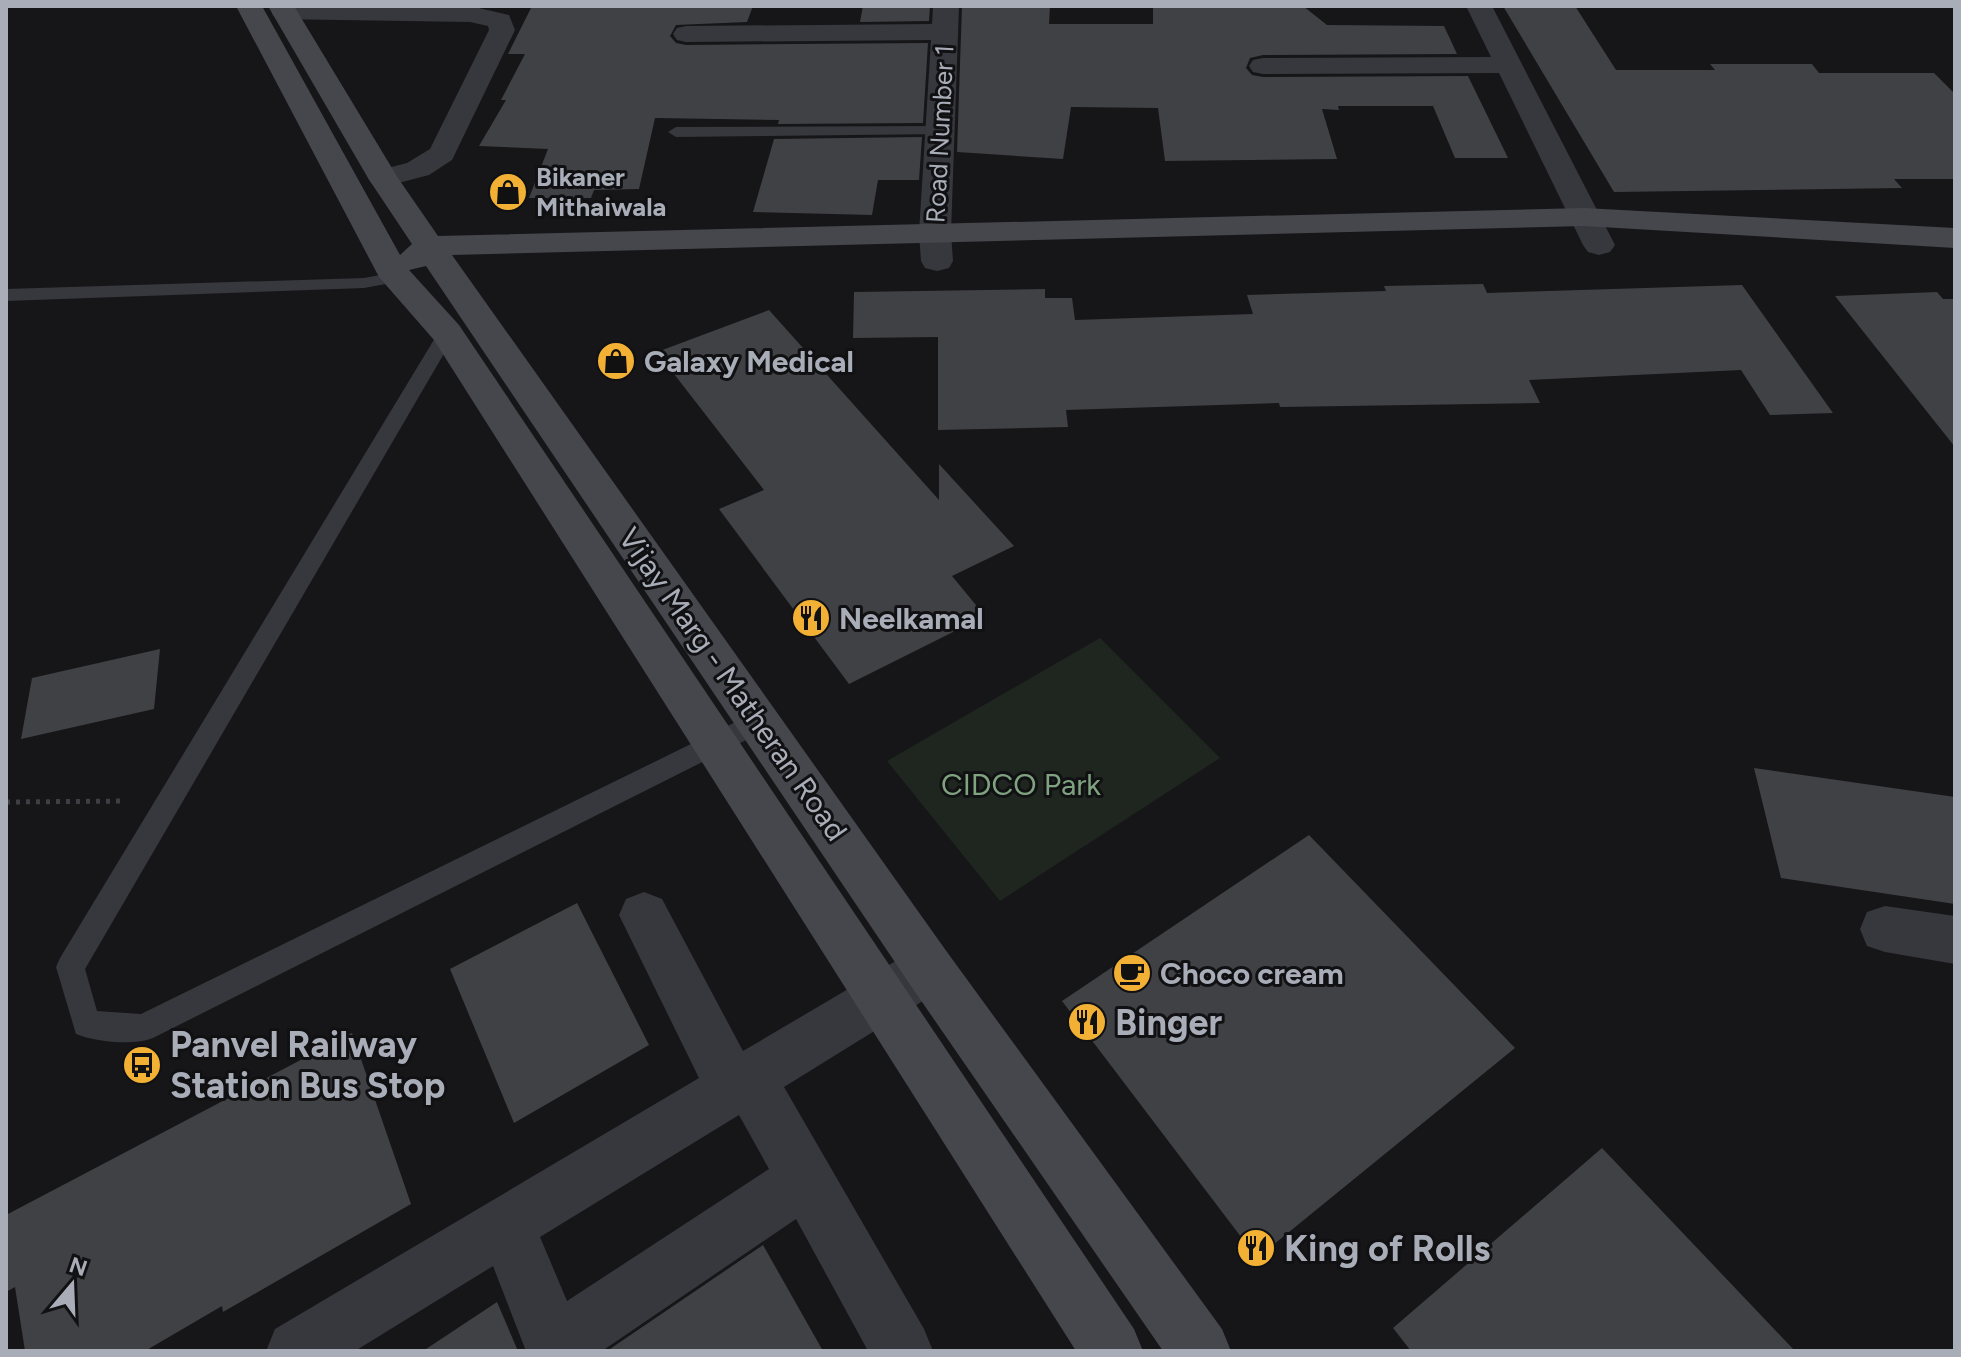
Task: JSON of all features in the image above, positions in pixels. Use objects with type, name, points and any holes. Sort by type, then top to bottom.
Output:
[{"type":"main road","name":"Vijay Marg - Matheran Road","points":[[272,9],[439,260],[929,969],[1200,1351]]},
{"type":"main road","name":"Vijay Marg - Matheran Road","points":[[272,9],[396,277],[447,333],[1112,1351]]},
{"type":"main road","points":[[396,277],[439,260],[936,247],[1592,231],[1955,238]]},
{"type":"main road","points":[[1592,231],[1955,265]]},
{"type":"street","points":[[1479,6],[1592,231]]},
{"type":"street","points":[[272,9],[491,11],[500,21],[502,30],[442,154],[418,169],[383,178]]},
{"type":"street","points":[[686,34],[945,19]]},
{"type":"street","name":"Road Number 1","points":[[936,247],[945,19]]},
{"type":"street","points":[[1263,66],[1508,65]]},
{"type":"street","points":[[644,915],[741,1083],[805,1179],[902,1351]]},
{"type":"street","points":[[1885,929],[1955,940]]},
{"type":"street","points":[[297,1351],[929,969]]},
{"type":"street","points":[[506,1225],[556,1349],[805,1179]]},
{"type":"lane","points":[[676,132],[940,131]]},
{"type":"lane","points":[[6,295],[349,283],[396,277]]},
{"type":"lane","points":[[447,333],[70,967],[86,1024],[143,1028],[759,722]]},
{"type":"path","points":[[6,802],[169,801]]},
{"type":"green space","name":"CIDCO Park","points":[[1100,638],[1220,758],[1000,901],[887,761]]},
{"type":"building","points":[[532,6],[753,6],[747,22],[676,25],[670,36],[676,43],[686,45],[928,43],[923,123],[778,124],[779,120],[655,118],[639,189],[594,190],[591,198],[529,198],[548,149],[479,146],[506,100],[501,100],[525,54],[508,54]]},
{"type":"building","points":[[863,6],[930,6],[929,21],[860,22]]},
{"type":"building","points":[[962,6],[1050,6],[1049,24],[1153,24],[1153,6],[1303,6],[1327,25],[1444,26],[1457,54],[1263,55],[1250,58],[1246,68],[1252,75],[1263,77],[1468,76],[1508,158],[1455,158],[1433,106],[1338,106],[1339,110],[1322,109],[1337,159],[1165,161],[1158,108],[1071,107],[1063,159],[957,152]]},
{"type":"building","points":[[1503,6],[1575,6],[1616,70],[1715,70],[1710,64],[1812,64],[1819,73],[1934,73],[1955,94],[1955,179],[1894,179],[1902,188],[1614,192]]},
{"type":"building","points":[[922,137],[919,180],[878,180],[872,215],[753,212],[774,139]]},
{"type":"building","points":[[1483,284],[1487,293],[1742,285],[1833,413],[1770,415],[1741,370],[1529,380],[1540,403],[1280,407],[1279,403],[1066,410],[1068,427],[938,430],[938,337],[853,338],[854,292],[1045,289],[1045,298],[1072,298],[1075,320],[1253,314],[1247,295],[1386,291],[1384,286]]},
{"type":"building","points":[[1937,292],[1943,299],[1955,299],[1955,447],[1835,296]]},
{"type":"building","points":[[769,310],[939,500],[939,464],[1014,546],[952,576],[985,616],[849,684],[719,509],[764,490],[657,352]]},
{"type":"building","points":[[160,649],[154,709],[21,739],[32,678]]},
{"type":"building","points":[[1754,768],[1955,797],[1955,904],[1781,878]]},
{"type":"building","points":[[1309,835],[1515,1048],[1257,1258],[1062,1001]]},
{"type":"building","points":[[577,903],[649,1045],[514,1123],[450,969]]},
{"type":"building","points":[[352,1033],[411,1204],[223,1312],[222,1306],[145,1351],[25,1351],[15,1287],[6,1292],[6,1215]]},
{"type":"building","points":[[1602,1148],[1795,1351],[1411,1351],[1393,1328]]},
{"type":"building","points":[[763,1245],[823,1351],[607,1351]]},
{"type":"building","points":[[497,1302],[518,1351],[423,1351]]},
{"type":"place","name":"Bikaner Mithaiwala","points":[[508,192]]},
{"type":"place","name":"Galaxy Medical","points":[[616,361]]},
{"type":"place","name":"Neelkamal","points":[[811,618]]},
{"type":"place","name":"Choco cream","points":[[1132,973]]},
{"type":"place","name":"Binger","points":[[1087,1022]]},
{"type":"place","name":"Panvel Railway Station Bus Stop","points":[[142,1065]]},
{"type":"place","name":"King of Rolls","points":[[1256,1248]]}]
